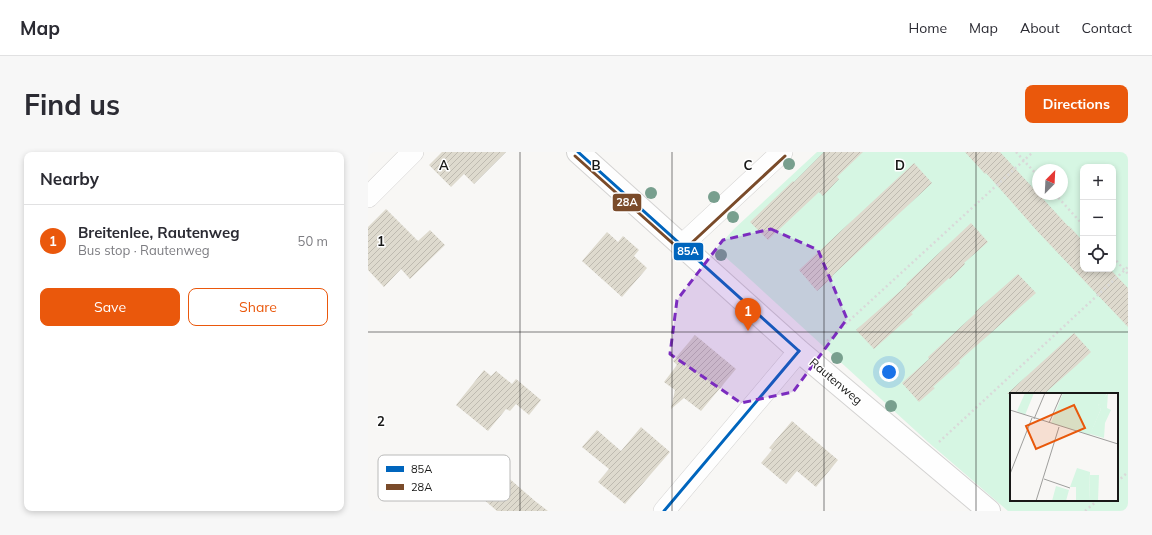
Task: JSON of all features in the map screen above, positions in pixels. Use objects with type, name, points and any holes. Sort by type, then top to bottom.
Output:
[{"type":"street","points":[[368,197],[413,152]]},
{"type":"street","name":"Rautenweg","points":[[578,152],[799,351],[989,511]]},
{"type":"street","points":[[682,245],[782,152]]},
{"type":"street","points":[[664,511],[799,351]]},
{"type":"path","points":[[1016,152],[1032,170]]},
{"type":"path","points":[[827,341],[1033,152]]},
{"type":"path","points":[[1060,200],[1080,222]]},
{"type":"path","points":[[1116,260],[1128,274]]},
{"type":"path","points":[[924,456],[1128,267]]},
{"type":"path","points":[[1118,481],[1128,472]]},
{"type":"path","points":[[1085,511],[1097,501]]},
{"type":"highlighted area","points":[[771,229],[818,250],[847,319],[793,392],[741,403],[670,354],[677,300],[723,240]]},
{"type":"green space","points":[[817,152],[1128,152],[1128,511],[1008,511],[928,442],[716,249],[734,229]]},
{"type":"building","points":[[442,152],[506,152],[474,184],[464,174],[451,187],[429,165]]},
{"type":"building","points":[[824,152],[863,152],[837,177],[839,179],[823,196],[819,192],[768,240],[750,222]]},
{"type":"building","points":[[965,152],[1000,152],[1032,187],[1032,200],[1044,200],[1080,238],[1080,272],[1113,272],[1128,288],[1128,327],[1038,232],[986,173],[985,174]]},
{"type":"building","points":[[914,163],[932,183],[817,291],[799,270]]},
{"type":"building","points":[[386,209],[418,241],[430,230],[445,245],[410,279],[401,269],[384,287],[368,270],[368,227]]},
{"type":"building","points":[[971,223],[988,242],[874,349],[856,330],[907,285],[906,284]]},
{"type":"building","points":[[607,232],[618,242],[623,236],[639,250],[634,256],[647,268],[622,297],[582,261]]},
{"type":"building","points":[[1018,274],[1036,293],[959,361],[960,363],[933,387],[935,388],[919,402],[902,383],[929,359],[928,357],[976,313],[975,312]]},
{"type":"building","points":[[1074,333],[1091,352],[1045,393],[1007,394]]},
{"type":"building","points":[[695,335],[736,369],[701,411],[684,398],[671,409],[675,390],[664,382],[677,365],[673,361]]},
{"type":"building","points":[[484,370],[491,376],[496,371],[512,384],[516,379],[541,400],[529,415],[516,404],[510,411],[506,409],[488,431],[456,405]]},
{"type":"building","points":[[792,421],[838,460],[816,487],[797,471],[786,484],[761,463],[772,450],[769,448]]},
{"type":"building","points":[[641,427],[670,452],[625,504],[598,482],[609,469],[582,447],[597,430],[621,451]]},
{"type":"building","points":[[510,479],[548,511],[497,511],[485,501],[510,501]]},
{"type":"transit line","name":"85A","points":[[578,152],[799,351]]},
{"type":"transit line","name":"28A","points":[[575,156],[679,249]]},
{"type":"transit line","name":"28A","points":[[685,249],[785,156]]},
{"type":"transit line","name":"85A","points":[[664,511],[799,351]]},
{"type":"place","name":"Breitenlee, Rautenweg","points":[[748,331]]}]
